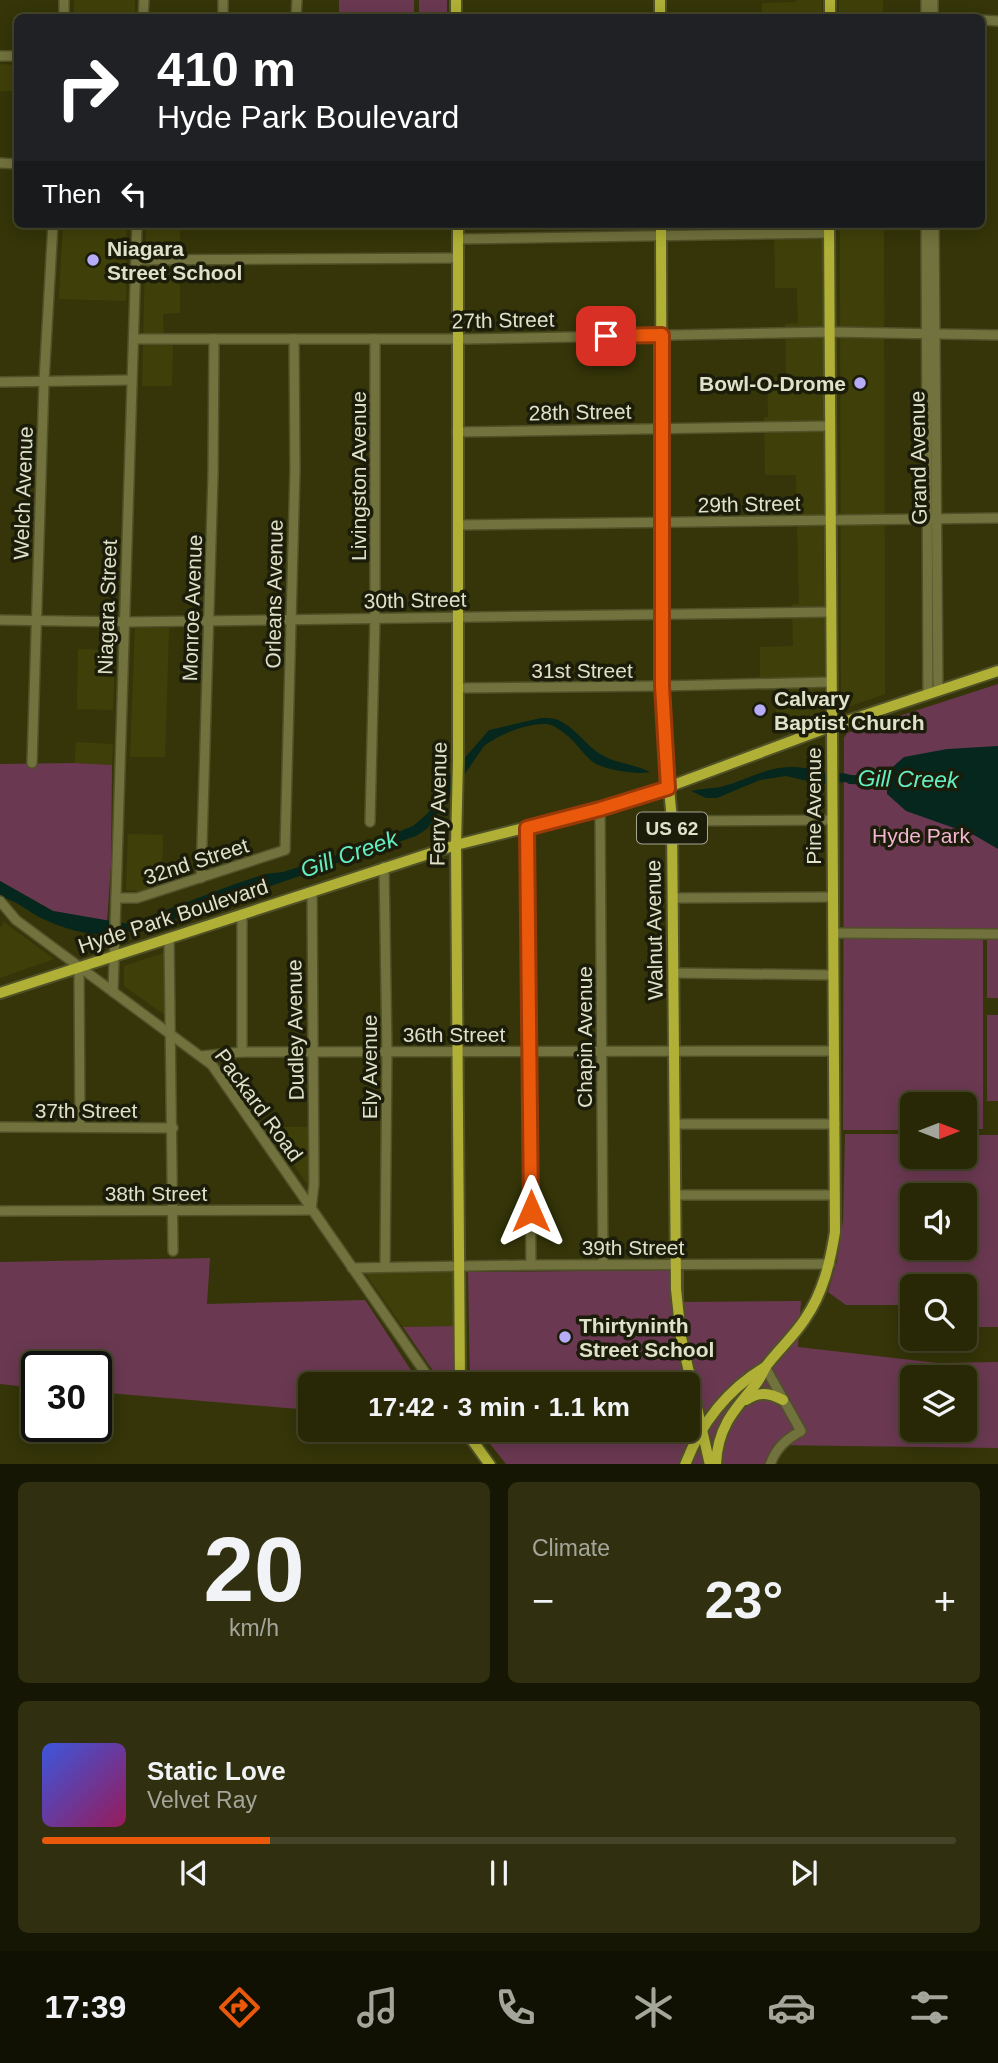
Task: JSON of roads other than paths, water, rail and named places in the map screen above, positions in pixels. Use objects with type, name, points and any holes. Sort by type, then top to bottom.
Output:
[{"type":"main road","name":"Ferry Avenue","points":[[458,228],[456,845],[460,1372]]},
{"type":"main road","name":"Walnut Avenue","points":[[661,228],[662,686],[672,821],[674,898],[675,1264],[678,1318],[710,1464]]},
{"type":"main road","name":"Pine Avenue","points":[[765,1367],[806,1318],[819,1294],[830,1264],[835,1232],[829,229]]},
{"type":"main road","name":"Hyde Park Boulevard","points":[[0,993],[384,867],[668,788],[832,726],[998,671]]},
{"type":"main road","points":[[685,1464],[694,1441],[709,1416],[745,1380],[765,1367]]},
{"type":"main road","points":[[716,1464],[722,1433],[731,1413],[758,1381],[765,1367]]},
{"type":"main road","points":[[731,1413],[755,1394],[767,1394],[783,1400]]},
{"type":"main road","points":[[474,1442],[489,1464]]},
{"type":"street","name":"Welch Avenue","points":[[32,763],[44,381],[53,228]]},
{"type":"street","name":"Niagara Street","points":[[113,992],[137,228]]},
{"type":"street","points":[[926,228],[930,335]]},
{"type":"street","name":"Grand Avenue","points":[[933,692],[930,335],[934,228]]},
{"type":"street","points":[[458,239],[706,235],[829,229]]},
{"type":"street","points":[[136,260],[458,258]]},
{"type":"street","name":"27th Street","points":[[134,339],[458,339],[831,332],[998,335]]},
{"type":"street","name":"Monroe Avenue","points":[[201,878],[214,475],[214,339]]},
{"type":"street","name":"Orleans Avenue","points":[[285,850],[295,470],[294,339]]},
{"type":"street","name":"Livingston Avenue","points":[[370,822],[375,618],[375,339]]},
{"type":"street","points":[[0,382],[132,380]]},
{"type":"street","name":"28th Street","points":[[457,432],[830,426]]},
{"type":"street","name":"29th Street","points":[[458,525],[998,518]]},
{"type":"street","name":"30th Street","points":[[0,620],[124,622],[831,612]]},
{"type":"street","name":"31st Street","points":[[458,688],[831,682]]},
{"type":"street","name":"Chapin Avenue","points":[[600,809],[603,1264]]},
{"type":"street","points":[[672,821],[833,820]]},
{"type":"street","points":[[527,828],[531,1265]]},
{"type":"street","name":"32nd Street","points":[[116,898],[136,898],[285,850]]},
{"type":"street","name":"Ely Avenue","points":[[384,867],[387,1052],[385,1266]]},
{"type":"street","name":"Dudley Avenue","points":[[311,1210],[314,1184],[312,892]]},
{"type":"street","points":[[674,898],[833,897]]},
{"type":"street","name":"Packard Road","points":[[1,907],[212,1065],[425,1372]]},
{"type":"street","points":[[242,914],[242,1052]]},
{"type":"street","points":[[833,933],[998,934]]},
{"type":"street","points":[[169,938],[173,1251]]},
{"type":"street","points":[[79,967],[80,1127]]},
{"type":"street","points":[[674,973],[833,975]]},
{"type":"street","name":"36th Street","points":[[201,1056],[242,1052],[833,1051]]},
{"type":"street","points":[[676,1124],[835,1124]]},
{"type":"street","name":"37th Street","points":[[0,1127],[173,1128]]},
{"type":"street","points":[[676,1195],[835,1195]]},
{"type":"street","name":"38th Street","points":[[0,1211],[311,1210]]},
{"type":"street","name":"39th Street","points":[[352,1268],[830,1264]]},
{"type":"street","points":[[765,1367],[801,1431],[781,1444],[770,1464]]},
{"type":"water","name":"Gill Creek","points":[[541,718],[564,723],[608,758],[650,772],[615,770],[596,764],[555,727],[548,724],[530,725],[505,734],[484,746],[427,829],[416,836],[160,924],[114,934],[88,933],[60,926],[0,897],[0,881],[53,911],[129,924],[265,874],[283,872],[350,851],[413,826],[427,814],[436,803],[450,775],[489,730]]},
{"type":"water","name":"Gill Creek","points":[[998,746],[998,849],[974,835],[906,811],[887,794],[887,785],[846,782],[820,784],[786,776],[760,780],[717,798],[706,798],[691,791],[724,786],[783,767],[827,773],[887,776],[887,772],[904,757],[947,749]]},
{"type":"place","name":"Niagara Street School","points":[[93,260]]},
{"type":"place","name":"Bowl-O-Drome","points":[[860,383]]},
{"type":"place","name":"Calvary Baptist Church","points":[[760,710]]},
{"type":"place","name":"Thirtyninth Street School","points":[[565,1337]]},
{"type":"park label","name":"Hyde Park","points":[[921,835]]}]
